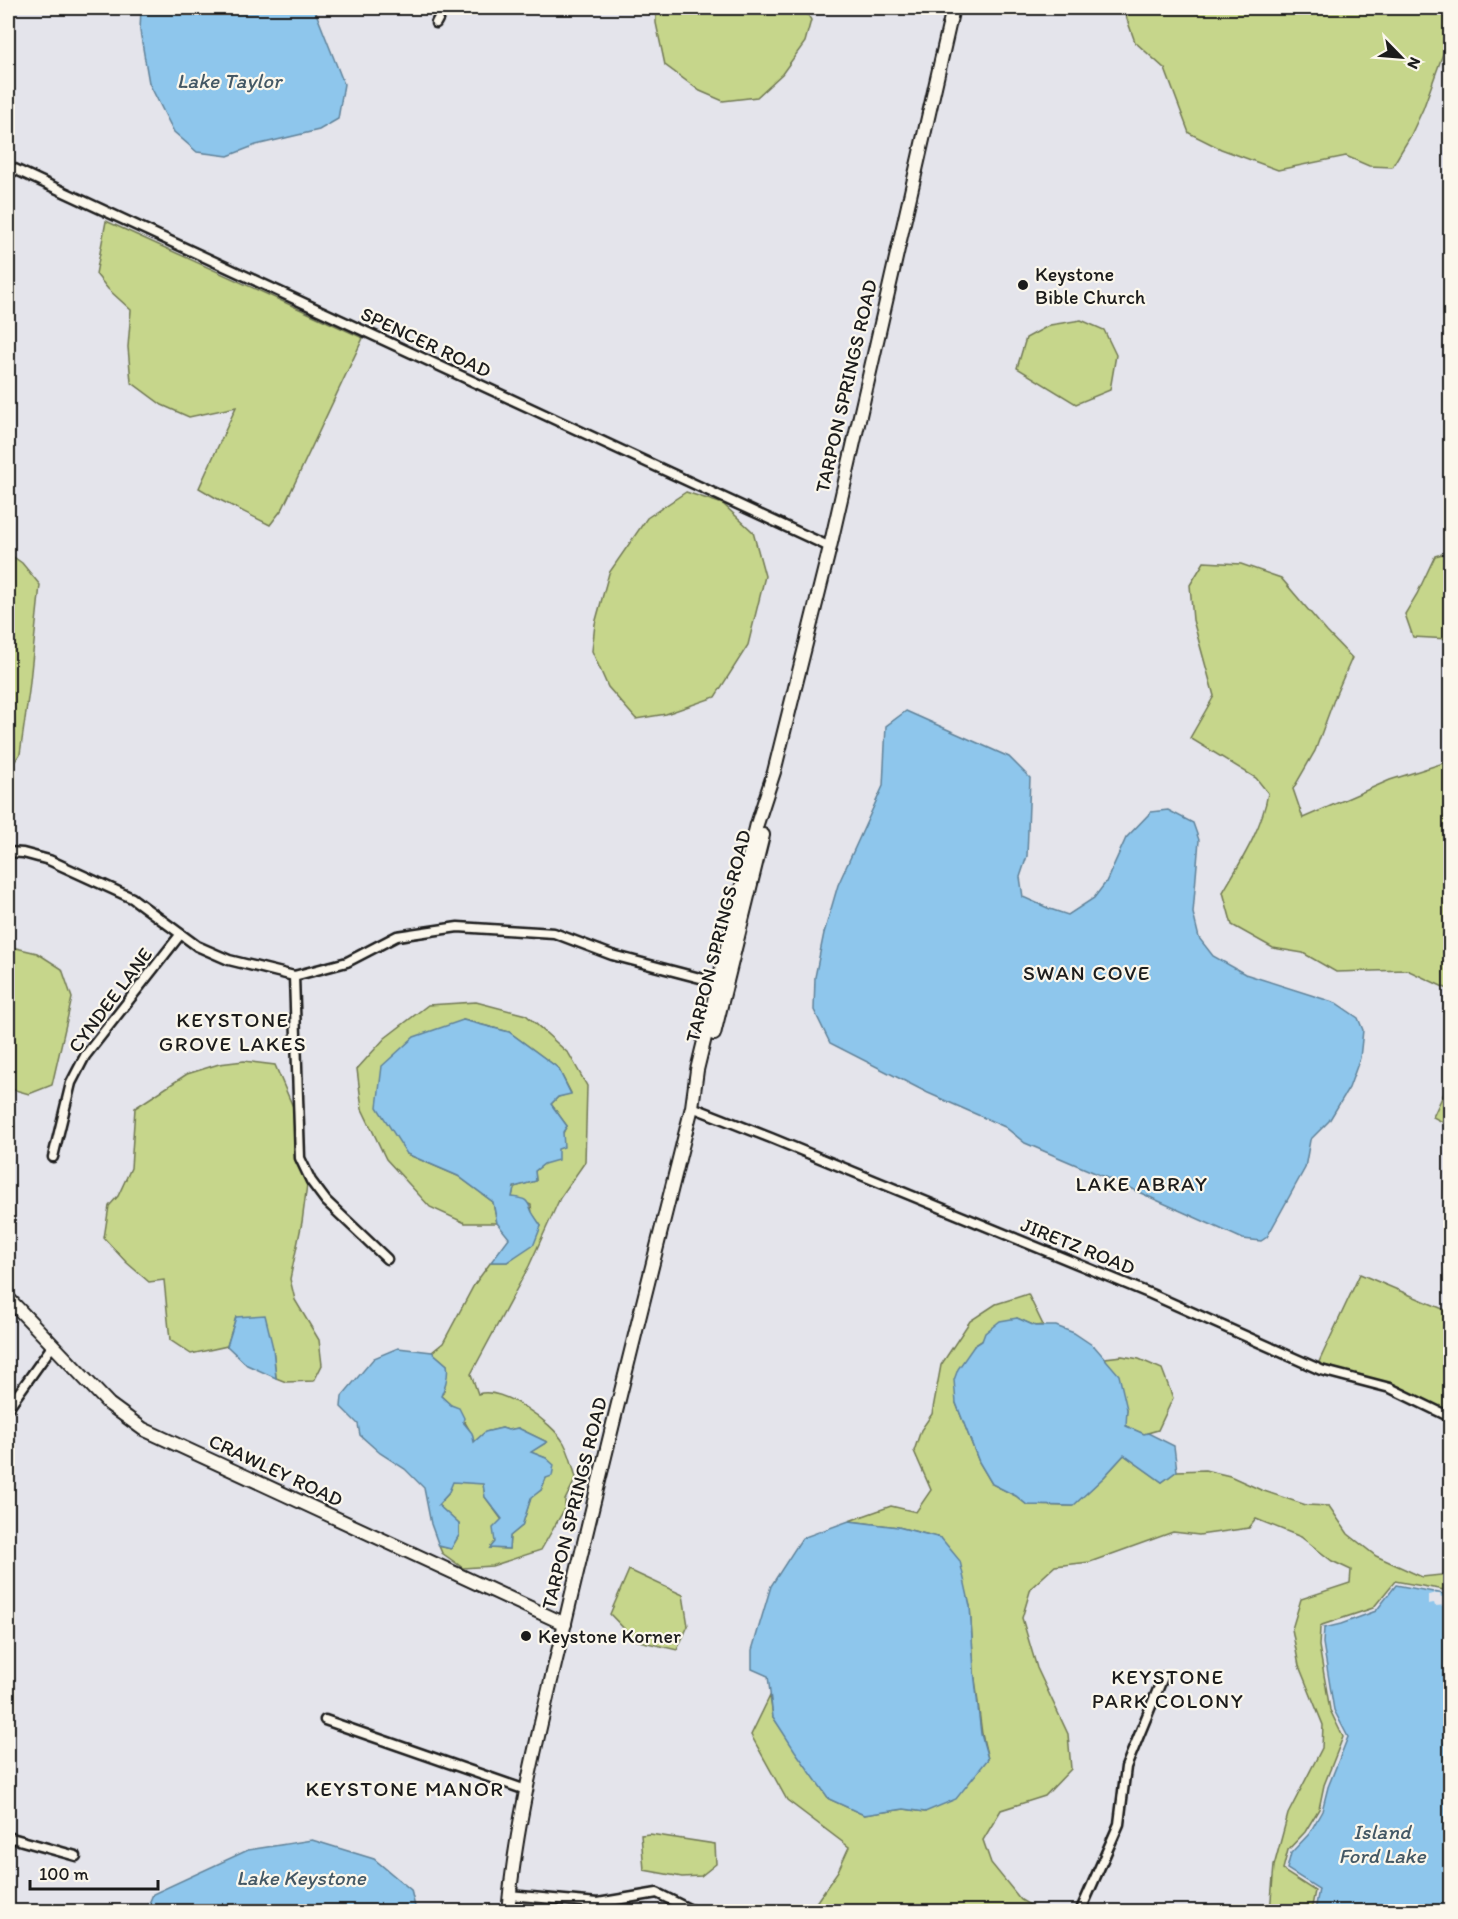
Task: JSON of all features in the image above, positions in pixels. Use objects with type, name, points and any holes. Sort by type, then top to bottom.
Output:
[{"type":"main road","name":"TARPON SPRINGS ROAD","points":[[508,1911],[526,1790],[692,1107],[697,1070],[722,984],[757,824],[774,772],[830,547],[953,8]]},
{"type":"main road","name":"CRAWLEY ROAD","points":[[8,1298],[109,1404],[143,1429],[565,1624]]},
{"type":"street","points":[[436,23],[444,8]]},
{"type":"street","name":"SPENCER ROAD","points":[[8,166],[830,547]]},
{"type":"street","points":[[8,852],[23,853],[49,860],[132,898],[197,946],[229,960],[294,976],[347,962],[397,936],[458,927],[554,933],[612,955],[722,984]]},
{"type":"street","name":"CYNDEE LANE","points":[[53,1157],[71,1083],[85,1056],[180,935]]},
{"type":"street","points":[[294,976],[300,1158],[311,1181],[326,1201],[387,1259]]},
{"type":"street","name":"JIRETZ ROAD","points":[[692,1107],[771,1137],[1178,1305],[1313,1367],[1390,1388],[1450,1417]]},
{"type":"street","points":[[8,1408],[53,1345]]},
{"type":"street","points":[[1080,1911],[1119,1824],[1126,1767],[1163,1677]]},
{"type":"street","points":[[325,1720],[526,1790]]},
{"type":"street","points":[[8,1837],[76,1856]]},
{"type":"street","points":[[509,1895],[598,1903],[657,1893],[695,1911]]},
{"type":"green space","points":[[656,8],[804,8],[811,20],[805,42],[782,74],[757,97],[723,101],[700,91],[665,65],[656,23]]},
{"type":"green space","points":[[1123,8],[1450,8],[1450,39],[1423,109],[1392,167],[1369,166],[1346,156],[1278,170],[1221,149],[1189,133],[1165,69],[1135,42]]},
{"type":"green space","points":[[106,221],[363,338],[283,508],[270,525],[199,488],[236,407],[189,417],[162,405],[131,382],[128,347],[131,310],[108,289],[96,274]]},
{"type":"green space","points":[[1081,320],[1104,330],[1116,355],[1110,390],[1076,404],[1017,368],[1026,338],[1050,325]]},
{"type":"green space","points":[[686,492],[723,504],[753,532],[765,576],[748,645],[715,697],[666,714],[636,719],[608,687],[592,651],[595,624],[609,573],[647,518]]},
{"type":"green space","points":[[1450,552],[1450,637],[1449,639],[1413,637],[1405,614],[1435,556]]},
{"type":"green space","points":[[8,553],[22,563],[40,585],[20,754],[8,771]]},
{"type":"green space","points":[[1204,562],[1241,564],[1281,578],[1352,658],[1315,751],[1293,789],[1303,818],[1390,780],[1450,761],[1450,990],[1407,970],[1336,972],[1303,953],[1273,948],[1232,925],[1223,892],[1256,832],[1268,793],[1256,778],[1190,738],[1214,696],[1193,620],[1190,585]]},
{"type":"green space","points":[[16,948],[37,953],[62,969],[72,998],[52,1085],[29,1094],[8,1088],[8,953]]},
{"type":"green space","points":[[476,1002],[526,1015],[569,1054],[587,1086],[585,1162],[560,1198],[529,1266],[471,1374],[478,1394],[500,1395],[513,1400],[549,1425],[564,1443],[576,1478],[565,1500],[565,1508],[541,1550],[492,1566],[463,1568],[442,1553],[439,1546],[451,1549],[459,1535],[459,1524],[438,1505],[448,1494],[452,1482],[483,1483],[485,1497],[502,1520],[495,1542],[490,1548],[509,1549],[510,1536],[522,1526],[531,1497],[541,1490],[546,1478],[546,1458],[530,1452],[547,1442],[518,1428],[508,1430],[502,1428],[486,1432],[474,1442],[461,1417],[441,1396],[444,1390],[447,1365],[432,1352],[443,1343],[474,1285],[491,1262],[507,1262],[541,1226],[532,1213],[531,1205],[512,1197],[514,1187],[536,1181],[535,1171],[557,1149],[567,1126],[551,1104],[558,1097],[571,1093],[558,1068],[509,1032],[463,1020],[407,1154],[458,1176],[493,1202],[497,1223],[465,1223],[430,1207],[386,1159],[362,1109],[357,1069],[385,1038],[428,1005]]},
{"type":"green space","points":[[244,1061],[275,1065],[293,1107],[295,1158],[307,1184],[290,1279],[295,1300],[319,1340],[322,1365],[314,1381],[286,1382],[276,1378],[273,1348],[236,1317],[227,1346],[191,1354],[170,1340],[164,1280],[149,1282],[104,1238],[109,1206],[118,1196],[131,1168],[135,1108],[187,1074],[219,1064]]},
{"type":"green space","points":[[1450,1080],[1450,1126],[1433,1117]]},
{"type":"green space","points":[[1360,1274],[1450,1312],[1450,1412],[1392,1384],[1318,1364]]},
{"type":"green space","points":[[1028,1294],[1043,1325],[1035,1326],[1017,1318],[974,1346],[956,1403],[979,1462],[992,1484],[1016,1496],[1027,1505],[1072,1506],[1124,1455],[1162,1482],[1177,1471],[1205,1470],[1230,1476],[1261,1490],[1306,1505],[1329,1506],[1348,1534],[1376,1556],[1422,1577],[1450,1574],[1450,1591],[1395,1581],[1373,1608],[1322,1625],[1320,1628],[1319,1646],[1330,1710],[1343,1737],[1324,1785],[1319,1809],[1305,1832],[1288,1850],[1283,1869],[1315,1891],[1311,1911],[1270,1911],[1274,1866],[1288,1814],[1322,1748],[1323,1725],[1299,1666],[1292,1629],[1301,1599],[1350,1583],[1351,1570],[1332,1561],[1301,1537],[1256,1519],[1249,1528],[1199,1535],[1173,1532],[1090,1562],[1055,1566],[1031,1588],[1022,1618],[1037,1668],[1068,1734],[1071,1769],[1045,1796],[1001,1810],[983,1840],[991,1863],[1021,1900],[1040,1911],[814,1911],[813,1907],[838,1871],[849,1847],[787,1800],[751,1735],[770,1696],[773,1717],[829,1799],[864,1815],[904,1809],[925,1812],[988,1759],[982,1734],[974,1671],[970,1606],[941,1538],[898,1527],[849,1521],[891,1506],[916,1512],[931,1490],[914,1451],[921,1430],[932,1414],[941,1365],[970,1321],[996,1304]]},
{"type":"green space","points":[[1122,1356],[1139,1359],[1162,1369],[1173,1398],[1158,1430],[1144,1434],[1125,1426],[1127,1409],[1105,1358]]},
{"type":"green space","points":[[629,1570],[683,1595],[688,1626],[677,1650],[635,1640],[610,1614]]},
{"type":"green space","points":[[650,1834],[715,1844],[716,1864],[701,1876],[682,1877],[644,1870],[641,1835]]},
{"type":"water","name":"Lake Taylor","points":[[141,8],[314,8],[344,84],[338,119],[319,130],[256,145],[228,156],[197,152],[174,132],[149,83],[140,31]]},
{"type":"water","points":[[906,711],[1009,757],[1030,778],[1027,856],[1020,877],[1023,897],[1068,915],[1094,898],[1106,882],[1126,838],[1151,812],[1168,810],[1193,823],[1199,840],[1193,913],[1199,938],[1213,956],[1245,974],[1336,1003],[1358,1018],[1363,1030],[1360,1058],[1349,1088],[1329,1121],[1310,1140],[1305,1168],[1267,1237],[1261,1241],[1243,1239],[1025,1143],[1005,1127],[928,1093],[830,1043],[814,1010],[815,977],[824,933],[838,885],[883,786],[886,726]]},
{"type":"water","points":[[463,1020],[509,1032],[558,1068],[571,1094],[558,1097],[551,1104],[567,1126],[563,1132],[564,1147],[558,1149],[558,1160],[544,1164],[535,1171],[536,1181],[514,1187],[512,1197],[527,1202],[541,1226],[534,1244],[507,1262],[491,1262],[509,1238],[497,1223],[493,1202],[458,1176],[407,1154],[377,1107],[382,1066],[414,1037]]},
{"type":"water","points":[[265,1315],[273,1348],[276,1378],[247,1365],[227,1346],[236,1317]]},
{"type":"water","points":[[1017,1318],[1035,1326],[1056,1326],[1074,1333],[1095,1347],[1119,1375],[1127,1409],[1126,1426],[1144,1434],[1148,1433],[1174,1446],[1177,1471],[1162,1482],[1124,1455],[1073,1506],[1027,1505],[1016,1496],[992,1484],[979,1462],[956,1403],[954,1380],[958,1369],[974,1346],[982,1341],[985,1333],[1000,1321]]},
{"type":"water","points":[[398,1348],[432,1352],[447,1365],[447,1377],[441,1396],[451,1405],[459,1408],[464,1418],[463,1422],[472,1433],[474,1442],[485,1432],[502,1428],[508,1430],[518,1428],[547,1442],[531,1452],[546,1458],[554,1465],[552,1476],[546,1478],[541,1490],[531,1498],[522,1526],[510,1536],[509,1549],[490,1548],[495,1542],[493,1528],[502,1519],[485,1497],[483,1484],[453,1482],[448,1494],[438,1505],[459,1524],[459,1535],[451,1549],[439,1546],[431,1524],[424,1488],[405,1469],[380,1453],[360,1435],[358,1424],[341,1407],[342,1396],[374,1358]]},
{"type":"water","points":[[849,1521],[898,1527],[941,1538],[960,1561],[970,1606],[981,1734],[988,1759],[956,1799],[925,1812],[904,1809],[864,1815],[829,1799],[773,1717],[768,1676],[752,1669],[752,1650],[771,1586],[802,1538]]},
{"type":"water","name":"Island Ford Lake","points":[[1396,1585],[1450,1595],[1450,1911],[1315,1911],[1319,1889],[1287,1869],[1291,1853],[1309,1834],[1322,1811],[1328,1787],[1348,1737],[1334,1710],[1323,1643],[1324,1628],[1376,1611]]},
{"type":"water","name":"Lake Keystone","points":[[312,1840],[374,1859],[411,1890],[416,1911],[146,1911],[153,1894],[248,1850]]},
{"type":"pier","points":[[1433,1588],[1435,1594],[1440,1594],[1441,1597],[1446,1596],[1447,1605],[1428,1604],[1428,1595],[1433,1594]]},
{"type":"place","name":"Keystone Bible Church","points":[[1023,285]]},
{"type":"place","name":"Keystone Korner","points":[[526,1636]]},
{"type":"district","name":"SWAN COVE","points":[[1087,972]]},
{"type":"district","name":"KEYSTONE GROVE LAKES","points":[[233,1031]]},
{"type":"district","name":"LAKE ABRAY","points":[[1142,1183]]},
{"type":"district","name":"KEYSTONE PARK COLONY","points":[[1168,1688]]},
{"type":"district","name":"KEYSTONE MANOR","points":[[405,1788]]}]
